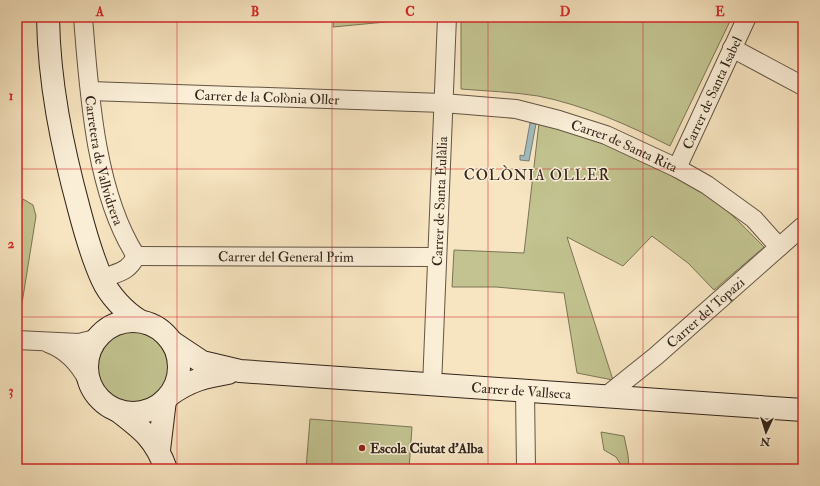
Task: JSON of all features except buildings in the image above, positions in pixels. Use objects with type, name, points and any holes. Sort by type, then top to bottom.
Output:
[{"type":"main road","points":[[48,17],[53,93],[63,146],[85,231],[102,279],[104,316],[98,336],[87,359],[86,367],[88,381],[102,401],[118,411],[146,434],[163,460]]},
{"type":"main road","points":[[102,279],[126,311],[140,322]]},
{"type":"main road","points":[[98,336],[119,322],[140,322],[152,324],[167,335],[172,342],[179,358],[178,377],[168,397],[163,460]]},
{"type":"main road","points":[[172,342],[202,362],[240,371]]},
{"type":"main road","points":[[118,411],[128,413],[146,411],[186,383],[202,377],[240,371]]},
{"type":"main road","name":"Carrer de Vallseca","points":[[240,371],[432,386],[606,396],[803,410]]},
{"type":"street","name":"Carretera de Vallvidrera","points":[[83,17],[96,138],[108,195],[127,242],[136,256]]},
{"type":"street","name":"Carrer de Santa Eulàlia","points":[[432,386],[447,17]]},
{"type":"street","name":"Carrer de Santa Isabel","points":[[677,168],[747,17]]},
{"type":"street","points":[[732,48],[803,86]]},
{"type":"street","name":"Carrer de la Colònia Oller","points":[[90,91],[443,103]]},
{"type":"street","name":"Carrer de Santa Rita","points":[[443,103],[516,109],[606,135],[677,168],[708,185],[754,220],[779,247]]},
{"type":"street","name":"Carrer del Topazi","points":[[606,396],[656,356],[803,226]]},
{"type":"street","points":[[102,279],[122,272],[132,265],[136,256]]},
{"type":"street","name":"Carrer del General Prim","points":[[136,256],[437,257]]},
{"type":"street","points":[[17,340],[79,343],[98,336]]},
{"type":"street","points":[[46,342],[59,347],[72,357],[82,369],[88,381]]},
{"type":"street","points":[[525,391],[526,469]]},
{"type":"green space","points":[[91,17],[215,17],[91,20]]},
{"type":"green space","points":[[334,17],[438,17],[333,27]]},
{"type":"green space","points":[[461,17],[732,17],[670,146],[606,116],[555,100],[538,96],[461,89]]},
{"type":"green space","points":[[539,123],[596,140],[633,154],[651,161],[686,179],[718,202],[764,247],[714,290],[688,263],[652,236],[623,266],[567,237],[613,380],[577,373],[564,293],[496,287],[452,287],[454,250],[524,253]]},
{"type":"green space","points":[[23,199],[33,205],[36,216],[19,322],[17,322],[17,239]]},
{"type":"green space","points":[[133,332],[146,335],[158,342],[165,354],[168,367],[165,380],[158,392],[146,399],[133,402],[120,399],[108,392],[101,380],[98,367],[101,354],[108,342],[120,335]]},
{"type":"green space","points":[[310,419],[412,427],[409,469],[306,469]]},
{"type":"green space","points":[[601,432],[624,436],[629,469],[620,469],[621,465],[616,457],[604,450]]},
{"type":"water","points":[[530,123],[536,124],[529,161],[520,160],[520,155],[524,156]]},
{"type":"place","name":"Escola Ciutat d'Alba","points":[[362,448]]},
{"type":"district","name":"COLÒNIA OLLER","points":[[537,175]]}]
